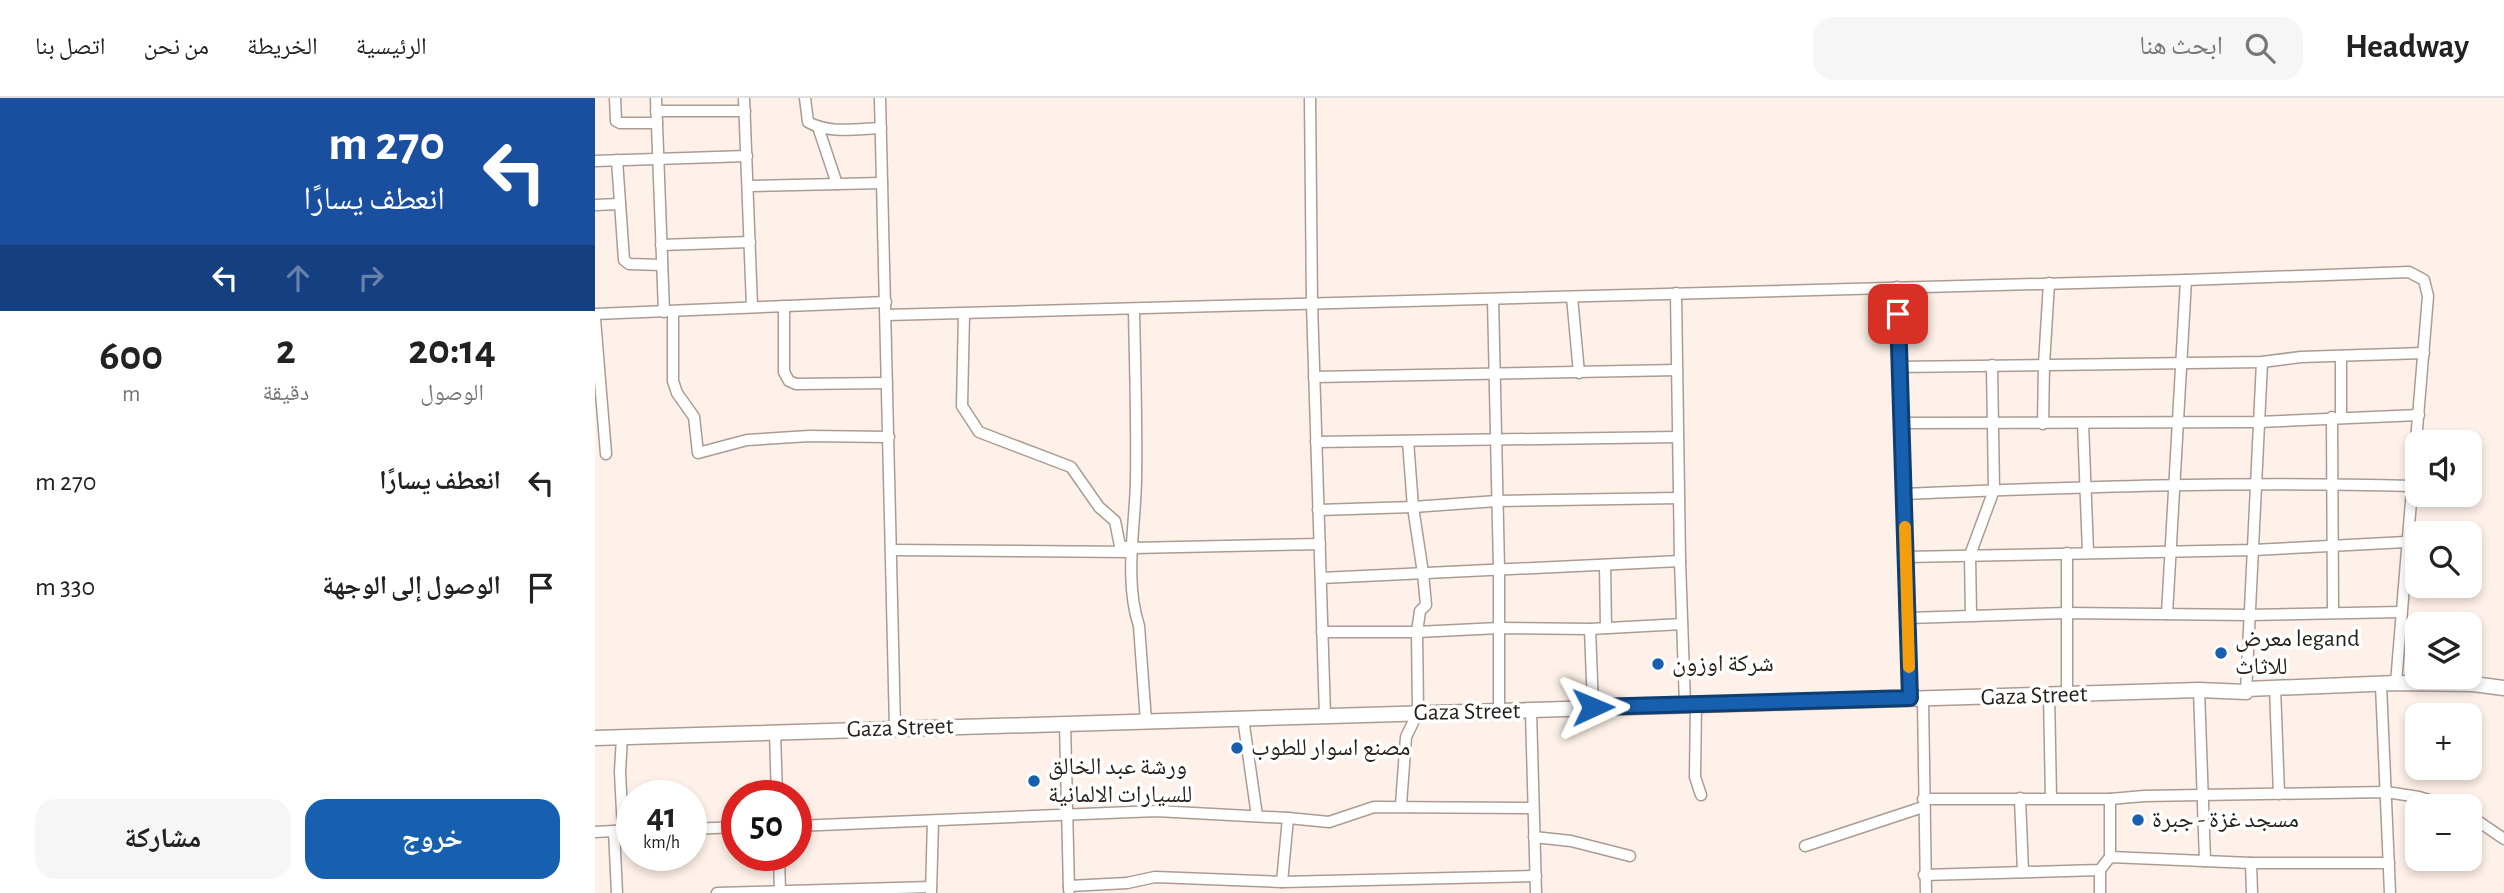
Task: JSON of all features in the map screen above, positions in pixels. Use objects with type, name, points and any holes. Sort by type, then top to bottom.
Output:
[{"type":"main road","name":"Gaza Street","points":[[595,737],[2049,694],[2199,690],[2246,692],[2247,689],[2389,683],[2473,684],[2504,688]]},
{"type":"street","points":[[615,98],[616,121],[621,123],[657,117],[745,111]]},
{"type":"street","points":[[656,98],[662,265],[669,312],[673,382],[677,393],[694,417],[698,453],[747,440],[809,436],[888,437]]},
{"type":"street","points":[[744,98],[752,307]]},
{"type":"street","points":[[805,98],[808,122],[818,127],[845,130],[881,128]]},
{"type":"street","points":[[880,98],[895,728]]},
{"type":"street","points":[[1310,98],[1312,304],[1325,715]]},
{"type":"street","points":[[818,127],[837,184]]},
{"type":"street","points":[[595,161],[747,156]]},
{"type":"street","points":[[617,160],[625,262],[662,265]]},
{"type":"street","points":[[748,186],[881,183]]},
{"type":"street","points":[[595,205],[620,204]]},
{"type":"street","points":[[661,245],[750,242]]},
{"type":"street","points":[[886,315],[2409,272],[2424,280],[2428,288],[2418,430]]},
{"type":"street","points":[[2167,614],[2186,280]]},
{"type":"street","points":[[2043,424],[2049,284]]},
{"type":"street","points":[[1897,287],[1908,618],[1923,803],[1926,893]]},
{"type":"street","points":[[1676,293],[1682,624],[1695,777],[1701,795]]},
{"type":"street","points":[[1572,297],[1579,373]]},
{"type":"street","points":[[1493,299],[1499,711]]},
{"type":"street","points":[[606,454],[595,316],[886,302]]},
{"type":"street","points":[[784,306],[784,372],[789,381],[796,384],[887,383]]},
{"type":"street","points":[[1134,309],[1136,419],[1132,578],[1134,611],[1139,626],[1146,721]]},
{"type":"street","points":[[964,314],[963,406],[979,432],[1071,467],[1099,507],[1115,521],[1120,546],[1133,550]]},
{"type":"street","points":[[1899,367],[2262,362],[2424,352]]},
{"type":"street","points":[[2333,612],[2333,484],[2341,356]]},
{"type":"street","points":[[2246,692],[2262,362]]},
{"type":"street","points":[[1971,615],[1970,555],[1994,490],[1992,365]]},
{"type":"street","points":[[1314,377],[1677,370]]},
{"type":"street","points":[[1901,424],[2259,422],[2419,415]]},
{"type":"street","points":[[2083,423],[2088,552]]},
{"type":"street","points":[[1316,442],[1678,437]]},
{"type":"street","points":[[1401,805],[1406,737],[1418,712],[1417,632],[1420,611],[1426,604],[1413,507],[1408,441]]},
{"type":"street","points":[[1904,494],[2174,484],[2405,486]]},
{"type":"street","points":[[1318,510],[1497,501],[1679,498]]},
{"type":"street","points":[[1906,557],[2253,550],[2405,542]]},
{"type":"street","points":[[891,550],[1133,550],[1319,544]]},
{"type":"street","points":[[2067,553],[2067,694]]},
{"type":"street","points":[[2390,893],[2386,792],[2389,683],[2401,612],[2405,556]]},
{"type":"street","points":[[1321,578],[1679,561]]},
{"type":"street","points":[[1605,565],[1606,628]]},
{"type":"street","points":[[1908,618],[2067,613],[2249,615],[2401,612]]},
{"type":"street","points":[[1322,632],[1590,629],[1682,624]]},
{"type":"street","points":[[1590,629],[1593,707]]},
{"type":"street","points":[[2275,688],[2279,794]]},
{"type":"street","points":[[2199,690],[2205,860]]},
{"type":"street","points":[[2049,694],[2050,797]]},
{"type":"street","points":[[1531,710],[1536,893]]},
{"type":"street","points":[[1243,718],[1257,816]]},
{"type":"street","points":[[1065,723],[1069,890],[1156,877],[1282,882],[1536,876]]},
{"type":"street","points":[[775,733],[776,780]]},
{"type":"street","points":[[620,780],[622,737]]},
{"type":"street","points":[[1805,846],[1923,803],[2050,797],[2110,799],[2386,792],[2405,795]]},
{"type":"street","points":[[2020,798],[2023,872]]},
{"type":"street","points":[[2100,893],[2100,870],[2110,858],[2110,799]]},
{"type":"street","points":[[812,825],[1170,811],[1329,822],[1374,807],[1401,805],[1429,808],[1533,808]]},
{"type":"street","points":[[1282,882],[1287,818]]},
{"type":"street","points":[[717,893],[931,890],[933,821]]},
{"type":"street","points":[[2482,824],[2504,839]]},
{"type":"street","points":[[595,832],[616,831]]},
{"type":"street","points":[[1534,837],[1571,841],[1630,856]]},
{"type":"street","points":[[2110,858],[2251,863],[2389,863]]},
{"type":"street","points":[[2251,863],[2252,893]]},
{"type":"street","points":[[1924,875],[2100,870]]},
{"type":"street","points":[[617,893],[619,871]]},
{"type":"street","points":[[779,871],[780,892]]},
{"type":"slow traffic","points":[[1905,527],[1909,667]]},
{"type":"place","name":"معرض legand للاثاث","points":[[2221,653]]},
{"type":"place","name":"شركة اوزون","points":[[1658,664]]},
{"type":"place","name":"مصنع اسوار للطوب","points":[[1237,748]]},
{"type":"place","name":"ورشة عبد الخالق للسيارات الالمانية","points":[[1034,781]]},
{"type":"place","name":"مسجد غزة - جبرة","points":[[2138,820]]},
{"type":"route","points":[[1593,707],[1910,698],[1898,314]]}]
